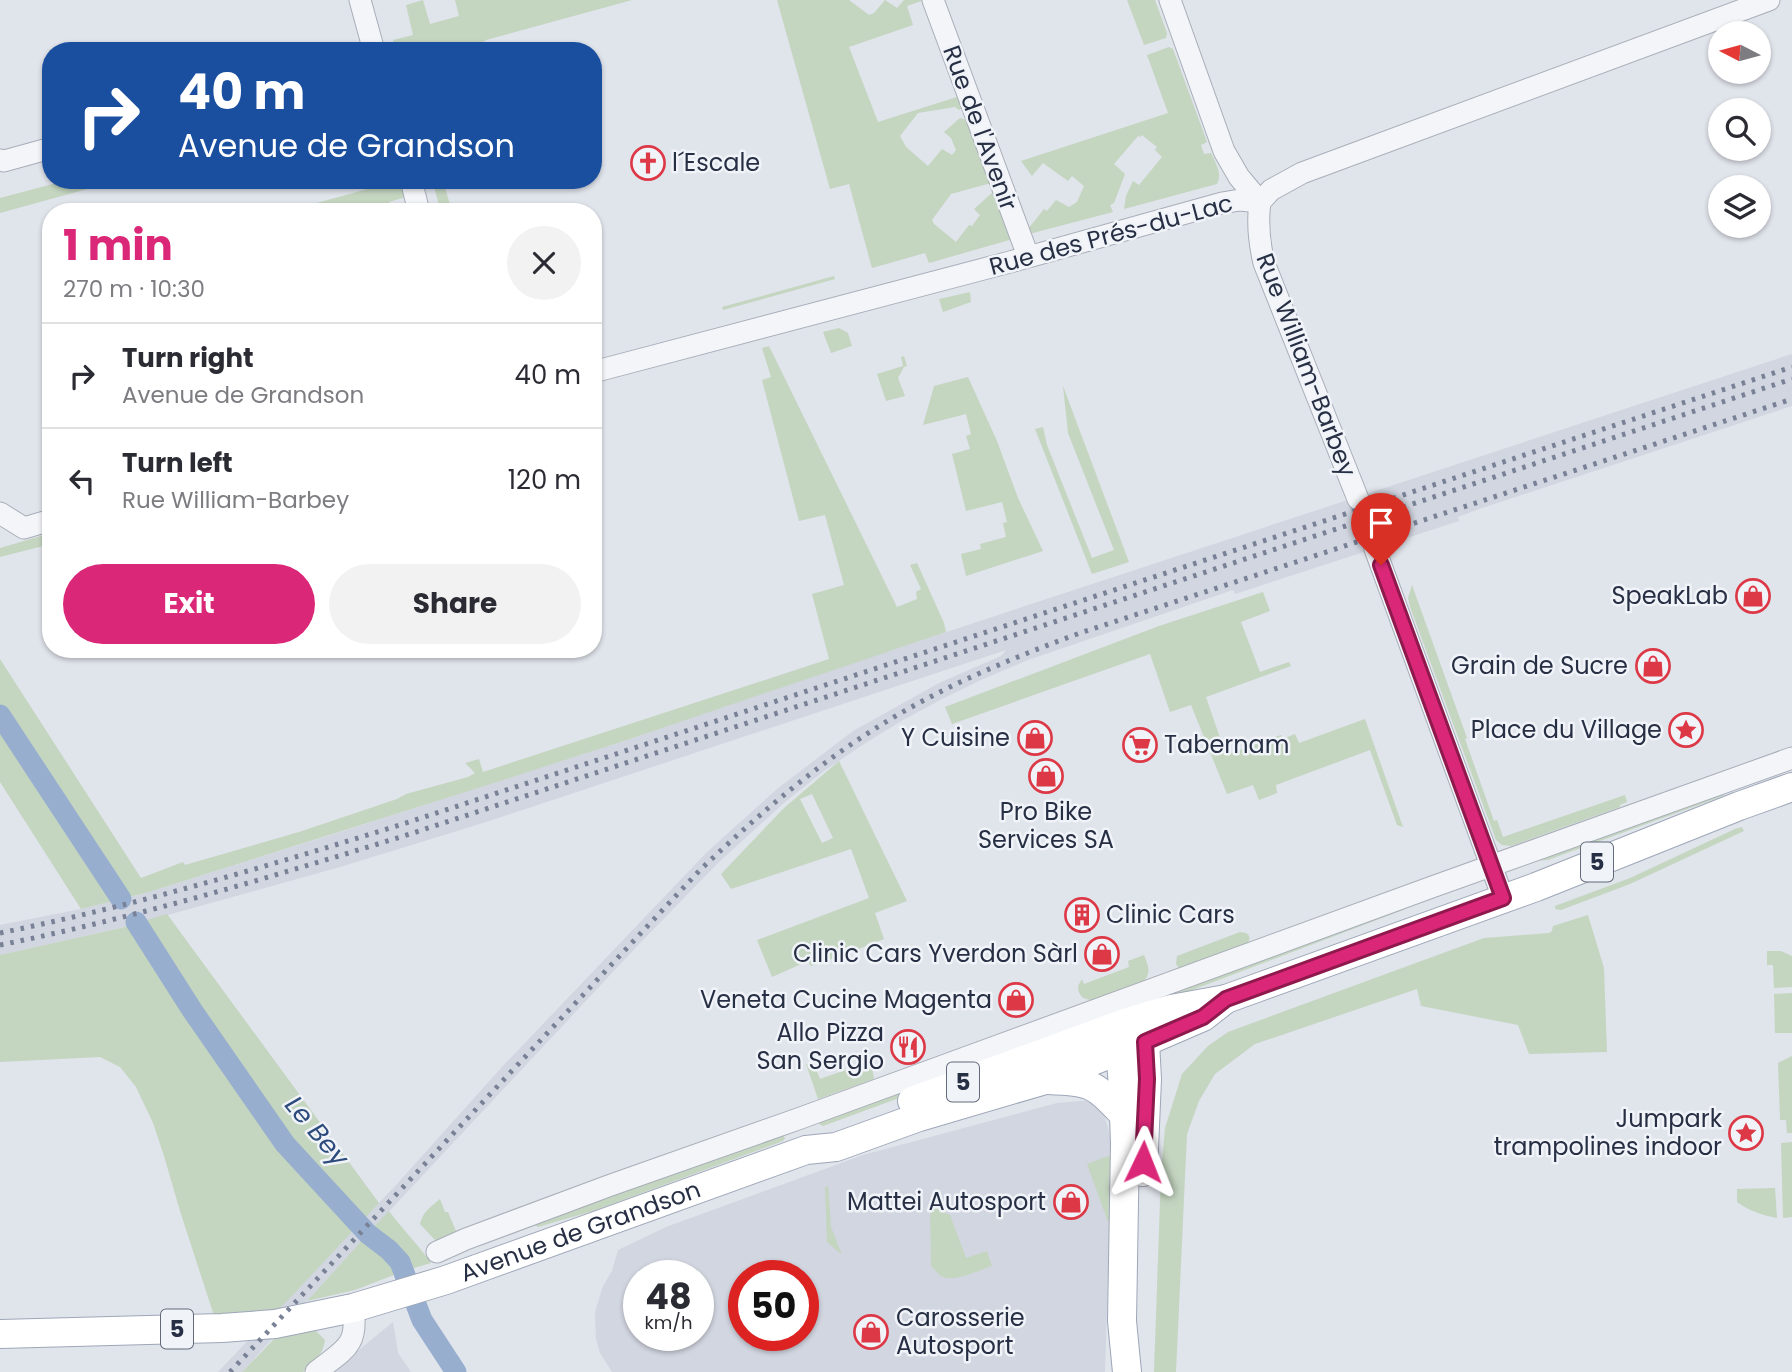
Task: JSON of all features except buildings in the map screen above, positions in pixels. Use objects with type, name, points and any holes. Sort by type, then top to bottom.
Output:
[{"type":"main road","name":"Avenue de Grandson","points":[[353,1308],[446,1280],[806,1150],[836,1147],[919,1117],[1045,1080],[1130,1038],[1171,1009],[1226,999],[1536,887],[1792,787]]},
{"type":"main road","name":"Avenue de Grandson","points":[[806,1150],[830,1131],[1130,1038]]},
{"type":"main road","points":[[1129,1372],[1122,1321],[1124,1115],[1130,1038]]},
{"type":"main road","points":[[1129,1372],[1136,1344],[1146,1096],[1130,1038]]},
{"type":"main road","name":"5","points":[[1045,1080],[1092,1085],[1124,1115]]},
{"type":"main road","name":"5","points":[[0,1334],[249,1326],[275,1324],[353,1308]]},
{"type":"street","points":[[360,0],[372,42]]},
{"type":"street","name":"Rue de l'Avenir","points":[[933,0],[1028,256]]},
{"type":"street","points":[[1170,0],[1224,151],[1238,177],[1260,202]]},
{"type":"street","name":"Rue des Prés-du-Lac","points":[[602,370],[1222,203],[1240,200],[1260,202],[1271,190],[1302,173],[1769,0]]},
{"type":"street","points":[[0,160],[42,150]]},
{"type":"street","name":"Rue William-Barbey","points":[[1260,202],[1258,240],[1264,263],[1358,499]]},
{"type":"street","points":[[0,513],[24,528],[42,523]]},
{"type":"street","points":[[1376,549],[1503,898]]},
{"type":"street","points":[[437,1252],[611,1185],[811,1115],[1792,758]]},
{"type":"street","points":[[316,1372],[349,1346],[354,1336],[353,1308]]},
{"type":"shaded area","points":[[1792,354],[1792,406],[1479,509],[1458,517],[1459,521],[1235,594],[1233,590],[1028,660],[944,698],[864,744],[786,801],[718,863],[640,943],[242,1372],[218,1372],[707,852],[777,789],[853,731],[939,683],[1001,656],[1006,650],[483,823],[340,867],[121,928],[0,955],[0,925],[149,892],[331,835],[621,742],[852,663]]},
{"type":"shaded area","points":[[1092,1100],[1104,1115],[1112,1141],[1105,1372],[612,1372],[600,1353],[596,1339],[595,1312],[618,1250],[666,1227],[863,1155],[1057,1103]]},
{"type":"shaded area","points":[[393,1322],[398,1353],[411,1372],[332,1372]]},
{"type":"green space","points":[[423,0],[430,24],[459,16],[455,0],[632,0],[483,42],[394,42],[413,35],[406,5]]},
{"type":"green space","points":[[777,0],[849,0],[869,15],[885,0],[897,8],[904,0],[924,0],[907,6],[913,25],[849,47],[878,122],[960,96],[964,106],[959,110],[955,107],[918,113],[900,136],[906,147],[928,166],[942,149],[952,155],[956,150],[951,138],[944,132],[960,118],[970,121],[991,183],[951,194],[932,220],[956,242],[980,215],[974,209],[993,192],[1013,239],[929,263],[925,253],[872,268],[849,184],[830,189]]},
{"type":"green space","points":[[1127,0],[1155,0],[1167,33],[1166,38],[1144,45]]},
{"type":"green space","points":[[1169,47],[1173,49],[1207,142],[1201,145],[1204,154],[1211,153],[1218,168],[1217,184],[1124,209],[1133,181],[1139,185],[1162,157],[1155,150],[1157,147],[1142,135],[1138,136],[1114,164],[1125,174],[1114,203],[1110,205],[1113,212],[1029,234],[1028,229],[1044,209],[1047,211],[1056,200],[1069,207],[1077,202],[1084,186],[1072,176],[1068,181],[1043,163],[1032,176],[1021,161],[1168,113],[1147,55]]},
{"type":"green space","points":[[42,187],[42,189],[87,189],[0,213],[0,198]]},
{"type":"green space","points":[[368,189],[404,189],[406,197],[389,203],[317,203]]},
{"type":"green space","points":[[435,189],[446,189],[449,203],[438,203]]},
{"type":"green space","points":[[834,276],[835,279],[723,310],[722,307]]},
{"type":"green space","points":[[970,292],[971,302],[943,312],[939,299]]},
{"type":"green space","points":[[839,328],[848,333],[852,346],[831,353],[823,332]]},
{"type":"green space","points":[[769,346],[897,607],[917,599],[916,592],[921,589],[910,565],[917,563],[946,632],[472,790],[149,892],[81,909],[0,782],[0,659],[141,878],[183,862],[185,865],[299,832],[406,794],[468,777],[475,773],[465,763],[479,759],[483,772],[829,659],[812,594],[844,585],[825,515],[799,521],[762,380],[771,377],[762,348]]},
{"type":"green space","points":[[904,356],[907,366],[898,378],[905,396],[886,401],[877,374],[903,366],[901,357]]},
{"type":"green space","points":[[968,377],[1043,551],[966,576],[961,554],[981,549],[980,544],[1006,537],[1003,523],[1007,522],[1002,502],[966,511],[952,454],[970,449],[966,436],[971,434],[966,414],[923,425],[934,386]]},
{"type":"green space","points":[[1063,386],[1129,562],[1092,574],[1035,429],[1043,427],[1047,445],[1092,558],[1114,550],[1068,433]]},
{"type":"green space","points":[[42,536],[42,546],[0,557],[0,548]]},
{"type":"green space","points":[[1412,585],[1494,821],[1497,820],[1503,837],[1625,795],[1627,802],[1620,807],[1511,846],[1502,845],[1496,840],[1410,607],[1408,598]]},
{"type":"green space","points":[[1263,592],[1270,611],[1241,622],[1260,672],[1289,662],[1291,666],[1206,697],[1226,755],[1281,735],[1283,739],[1295,734],[1299,743],[1365,719],[1403,827],[1397,825],[1370,750],[1276,785],[1277,793],[1259,800],[1253,785],[1227,794],[1191,705],[1170,712],[1150,654],[952,724],[945,707],[1159,626]]},
{"type":"green space","points":[[839,761],[907,901],[875,913],[884,939],[811,966],[808,961],[772,977],[757,940],[869,898],[851,849],[731,889],[721,874],[784,808]],"holes":[[[812,794],[833,838],[822,843],[800,799]]]},
{"type":"green space","points":[[1726,791],[1723,796],[1548,860],[1533,861]]},
{"type":"green space","points":[[1742,827],[1744,831],[1630,884],[1561,910],[1555,909],[1555,906],[1630,878]]},
{"type":"green space","points":[[1393,908],[1403,910],[1142,1009],[1139,1002]]},
{"type":"green space","points":[[167,914],[379,1203],[262,1325],[218,1328],[153,1123],[136,1087],[120,1067],[100,1057],[0,1062],[0,955],[121,928]]},
{"type":"green space","points":[[1588,915],[1604,968],[1607,1052],[1529,1054],[1518,1025],[1421,1006],[1417,989],[1255,1044],[1215,1074],[1199,1101],[1187,1134],[1176,1372],[1154,1372],[1165,1128],[1182,1074],[1208,1046],[1228,1032],[1484,938],[1549,933],[1553,926]]},
{"type":"green space","points":[[1240,932],[1249,935],[1247,944],[1184,969],[1176,964],[1177,956]]},
{"type":"green space","points":[[1767,951],[1781,951],[1792,956],[1792,987],[1774,988],[1773,965],[1767,965]]},
{"type":"green space","points":[[1144,955],[1148,972],[1143,982],[1092,1000],[1080,994],[1078,986],[1082,979],[1084,984],[1129,967],[1128,961]]},
{"type":"green space","points":[[1792,993],[1792,1033],[1775,1033],[1774,994]]},
{"type":"green space","points":[[1043,1045],[823,1126],[819,1124],[821,1120],[868,1101]]},
{"type":"green space","points":[[1792,1056],[1792,1133],[1787,1133],[1786,1120],[1780,1120],[1778,1063]]},
{"type":"green space","points":[[871,1061],[874,1079],[818,1099],[806,1064],[813,1062],[820,1079]]},
{"type":"green space","points":[[783,1135],[783,1141],[593,1211],[538,1227],[533,1224]]},
{"type":"green space","points":[[1792,1142],[1792,1217],[1783,1218],[1781,1143]]},
{"type":"green space","points":[[1114,1154],[1111,1219],[1108,1222],[1087,1164]]},
{"type":"green space","points":[[828,1186],[831,1227],[842,1255],[827,1242],[825,1187]]},
{"type":"green space","points":[[1775,1188],[1777,1218],[1746,1208],[1737,1202],[1737,1189]]},
{"type":"green space","points":[[440,1199],[456,1231],[461,1229],[463,1232],[436,1241],[420,1224],[425,1212]]},
{"type":"green space","points":[[930,1205],[950,1215],[966,1258],[987,1251],[992,1266],[954,1278],[938,1274],[931,1266]]},
{"type":"green space","points":[[389,1211],[431,1263],[407,1270],[388,1242],[372,1229]]},
{"type":"green space","points":[[366,1236],[394,1260],[399,1273],[355,1290],[307,1301]]},
{"type":"green space","points":[[316,1331],[325,1340],[324,1345],[317,1358],[303,1372],[242,1372],[275,1338]]},
{"type":"waterway","name":"Le Bey","points":[[0,715],[121,899]]},
{"type":"waterway","name":"Le Bey","points":[[136,922],[192,1010],[285,1144],[368,1234],[400,1262],[422,1320],[456,1372]]},
{"type":"tunnel","points":[[1358,499],[1375,549]]},
{"type":"railway","points":[[0,933],[103,910],[204,883],[406,823],[1792,367]]},
{"type":"railway","points":[[0,945],[155,909],[410,834],[1792,379]]},
{"type":"railway","points":[[230,1372],[700,870],[796,786],[873,730],[966,679],[1080,633],[1792,399]]},
{"type":"place","name":"l´Escale","points":[[648,163]]},
{"type":"place","name":"SpeakLab","points":[[1753,596]]},
{"type":"place","name":"Grain de Sucre","points":[[1653,666]]},
{"type":"place","name":"Place du Village","points":[[1686,730]]},
{"type":"place","name":"Y Cuisine","points":[[1035,738]]},
{"type":"place","name":"Tabernam","points":[[1140,745]]},
{"type":"place","name":"Pro Bike Services SA","points":[[1046,776]]},
{"type":"place","name":"Clinic Cars","points":[[1082,915]]},
{"type":"place","name":"Clinic Cars Yverdon Sàrl","points":[[1102,954]]},
{"type":"place","name":"Veneta Cucine Magenta","points":[[1016,1000]]},
{"type":"place","name":"Allo Pizza San Sergio","points":[[908,1047]]},
{"type":"place","name":"Jumpark trampolines indoor","points":[[1746,1133]]},
{"type":"place","name":"Mattei Autosport","points":[[1071,1202]]},
{"type":"place","name":"Carosserie Autosport","points":[[871,1332]]},
{"type":"route","points":[[1143,1162],[1147,1079],[1145,1042],[1203,1017],[1226,999],[1503,898],[1381,565]]}]
